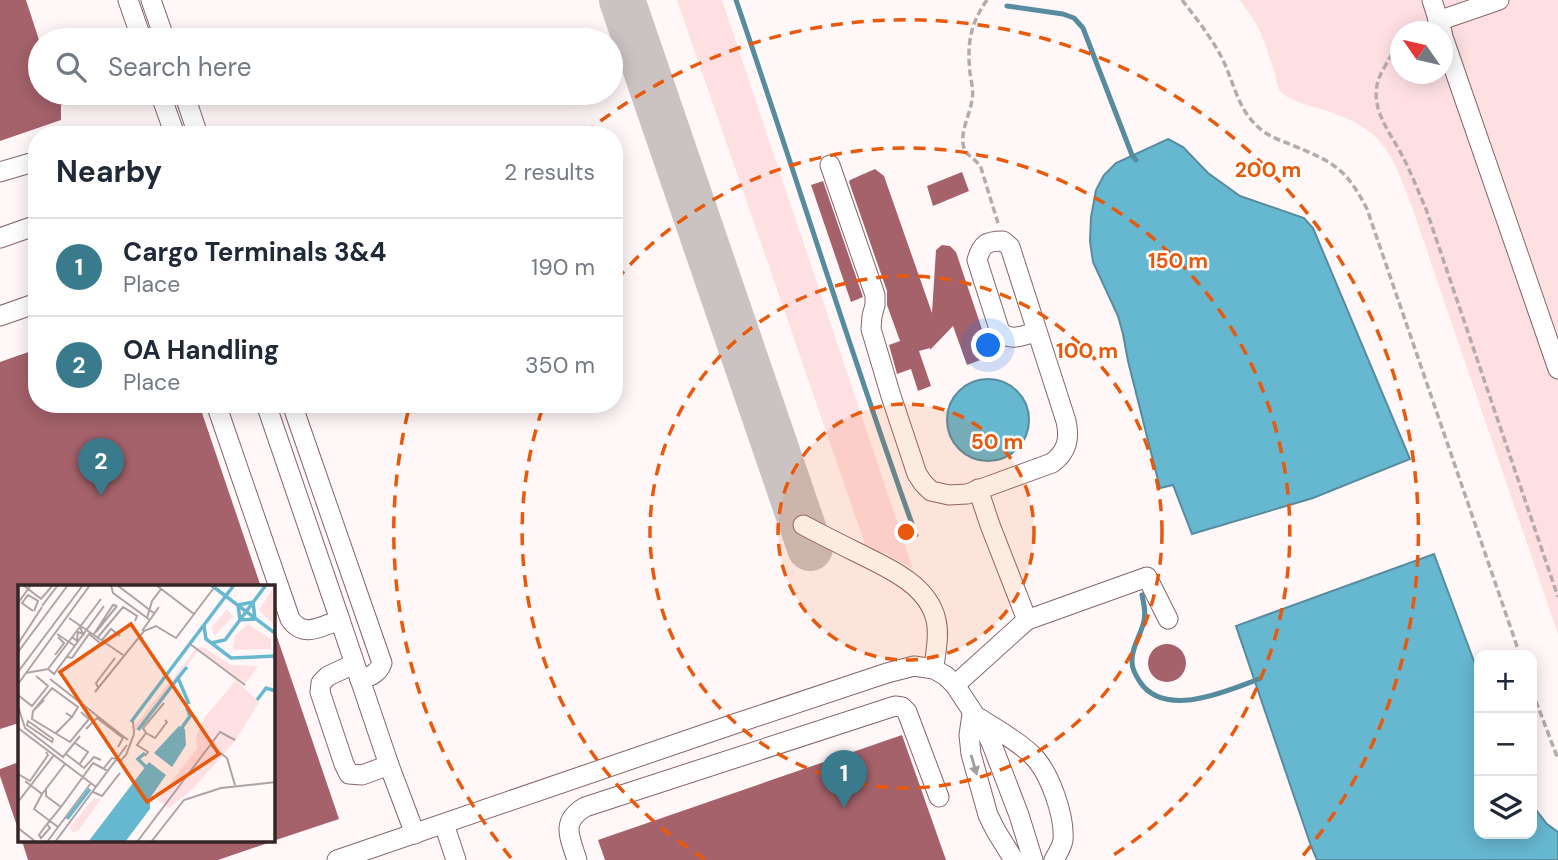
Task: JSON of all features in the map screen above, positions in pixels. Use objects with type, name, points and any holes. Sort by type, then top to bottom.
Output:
[{"type":"street","points":[[128,0],[138,28]]},
{"type":"street","points":[[151,0],[161,28]]},
{"type":"street","points":[[1432,0],[1439,21]]},
{"type":"street","points":[[1453,23],[1499,0]]},
{"type":"street","points":[[1453,64],[1558,369]]},
{"type":"street","points":[[164,105],[172,126]]},
{"type":"street","points":[[188,105],[195,126]]},
{"type":"street","points":[[0,172],[28,164]]},
{"type":"street","points":[[830,166],[875,295],[871,329],[891,396],[917,474],[931,491],[940,494],[967,494],[1052,463],[1066,449],[1066,421],[1010,247],[1003,241],[984,244],[977,260],[1000,332],[1012,338],[1036,332]]},
{"type":"street","points":[[0,238],[28,228]]},
{"type":"street","points":[[0,316],[28,306]]},
{"type":"street","points":[[219,413],[290,619],[295,626],[308,631],[340,621]]},
{"type":"street","points":[[269,413],[415,834]]},
{"type":"street","points":[[295,413],[382,663],[379,670],[372,675],[357,672],[328,676],[321,683],[320,692],[349,774],[362,775],[389,765]]},
{"type":"street","points":[[978,489],[1027,620]]},
{"type":"street","points":[[803,525],[895,572],[922,595],[931,606],[937,621],[934,669]]},
{"type":"street","points":[[955,685],[1027,620],[1147,577],[1168,619]]},
{"type":"street","points":[[338,860],[719,729],[914,666],[934,669],[946,676],[955,685],[991,742],[1033,860]]},
{"type":"street","points":[[578,860],[568,827],[570,819],[584,807],[895,706],[907,712],[939,797]]},
{"type":"street","points":[[972,714],[969,735],[971,754],[988,815],[1014,860]]},
{"type":"street","points":[[972,714],[1024,748],[1035,757],[1046,774],[1061,815],[1063,841],[1054,860]]},
{"type":"street","points":[[740,722],[751,754]]},
{"type":"street","points":[[719,729],[730,760]]},
{"type":"street","points":[[444,824],[456,860]]},
{"type":"path","points":[[987,0],[974,21],[970,36],[973,99],[962,140],[964,150],[978,161],[981,168],[1003,241]]},
{"type":"path","points":[[1182,0],[1223,59],[1244,110],[1256,125],[1273,137],[1334,164],[1359,193],[1367,209],[1518,650]]},
{"type":"path","points":[[1390,57],[1381,73],[1376,92],[1377,110],[1404,159],[1426,209],[1558,597]]},
{"type":"path","points":[[1537,704],[1558,759]]},
{"type":"shaded area","points":[[677,0],[722,0],[913,569],[886,554],[866,547]]},
{"type":"shaded area","points":[[1240,0],[1558,0],[1558,634],[1412,207],[1392,158],[1384,146],[1362,127],[1346,118],[1303,104],[1280,91],[1261,34]]},
{"type":"water","points":[[1168,139],[1183,147],[1208,173],[1240,196],[1304,218],[1313,228],[1410,459],[1313,498],[1192,534],[1173,485],[1160,488],[1118,316],[1093,262],[1090,241],[1096,190],[1104,175],[1116,163]]},
{"type":"water","points":[[988,379],[1004,382],[1017,391],[1026,404],[1029,420],[1026,436],[1017,449],[1004,458],[988,461],[972,458],[959,449],[950,436],[947,420],[950,404],[959,391],[972,382]]},
{"type":"water","points":[[1434,554],[1474,662],[1474,839],[1537,839],[1537,811],[1558,832],[1558,860],[1317,860],[1236,626]]},
{"type":"building","points":[[0,0],[26,0],[35,28],[28,28],[28,105],[61,105],[61,120],[44,126],[28,126],[28,131],[0,141]]},
{"type":"building","points":[[875,169],[884,176],[932,313],[936,250],[942,245],[950,246],[956,252],[991,356],[967,365],[953,326],[930,350],[919,351],[931,386],[918,391],[911,369],[897,374],[889,345],[900,341],[887,305],[887,291],[849,182]]},
{"type":"building","points":[[962,172],[969,191],[933,206],[927,186]]},
{"type":"building","points":[[823,181],[863,297],[851,302],[811,185]]},
{"type":"building","points":[[28,352],[28,413],[202,413],[260,585],[18,585],[18,723],[0,729],[0,362]]},
{"type":"building","points":[[275,631],[339,819],[275,840]]},
{"type":"building","points":[[1167,644],[1181,649],[1186,663],[1181,677],[1167,682],[1153,677],[1148,663],[1153,649]]},
{"type":"building","points":[[902,735],[946,860],[605,860],[598,840]]},
{"type":"building","points":[[18,762],[17,826],[0,776],[0,769]]},
{"type":"building","points":[[22,842],[268,842],[218,860],[28,860]]},
{"type":"waterway","points":[[736,0],[869,402],[916,535]]},
{"type":"waterway","points":[[1007,6],[1063,14],[1074,18],[1083,28],[1136,160]]},
{"type":"waterway","points":[[1142,595],[1145,618],[1133,652],[1132,665],[1140,682],[1151,693],[1165,699],[1197,699],[1259,679]]},
{"type":"taxiway","points":[[622,0],[810,548]]},
{"type":"place","name":"OA Handling","points":[[101,496]]},
{"type":"place","name":"Cargo Terminals 3&4","points":[[844,808]]}]
